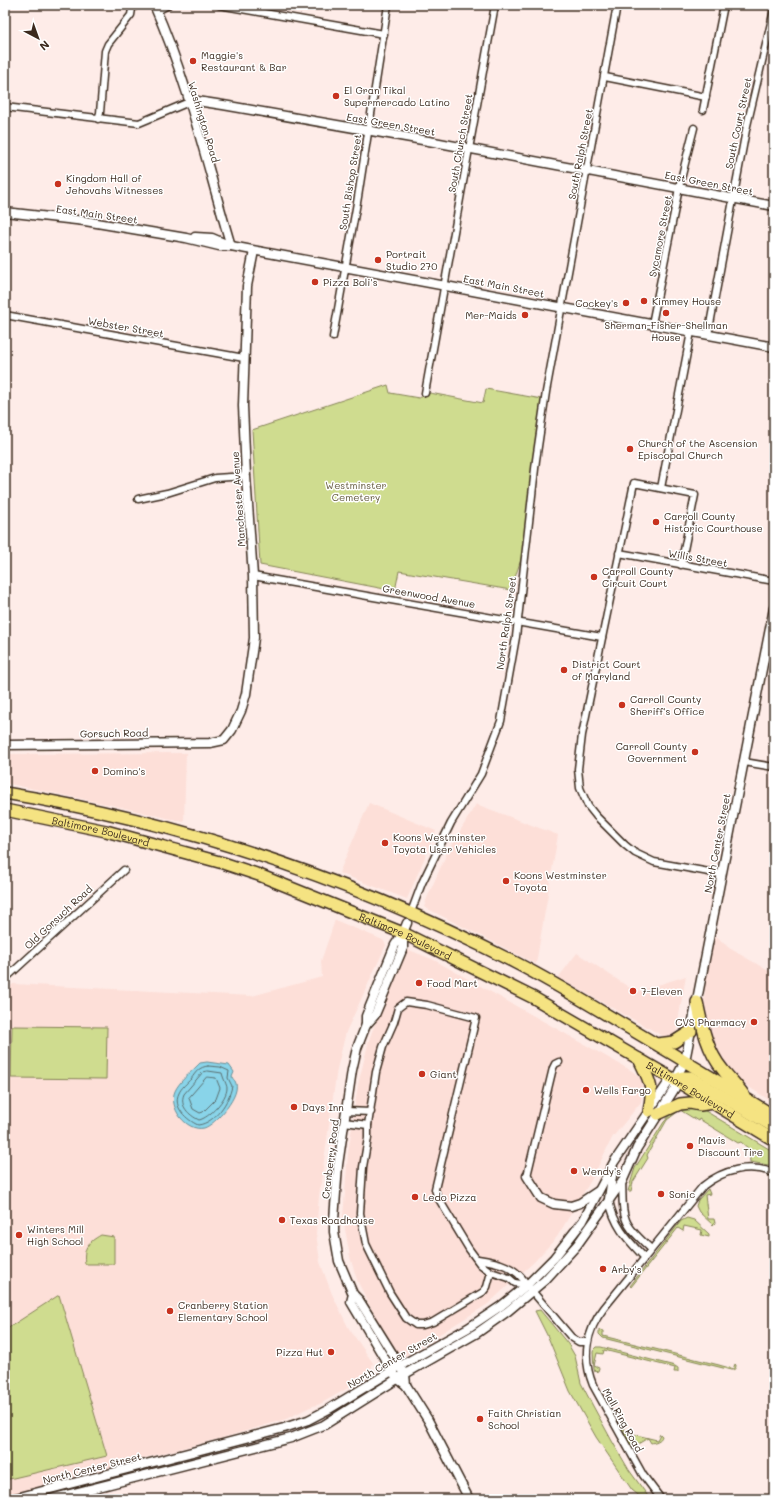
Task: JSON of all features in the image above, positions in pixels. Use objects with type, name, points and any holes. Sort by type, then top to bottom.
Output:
[{"type":"highway","name":"Baltimore Boulevard","points":[[5,793],[81,807],[165,827],[221,843],[329,880],[407,923],[675,1080],[774,1140]]},
{"type":"highway","name":"Baltimore Boulevard","points":[[5,810],[106,831],[223,862],[407,923],[518,964],[590,1004],[774,1116]]},
{"type":"highway","points":[[697,1002],[707,1042],[723,1070],[735,1082],[746,1098]]},
{"type":"highway","points":[[657,1044],[674,1042],[691,1031]]},
{"type":"highway","points":[[638,1059],[649,1078],[652,1088],[653,1113],[680,1104],[690,1103],[700,1105],[712,1103]]},
{"type":"highway","points":[[675,1080],[684,1077],[695,1080],[774,1127]]},
{"type":"street","points":[[98,119],[100,113],[105,51],[108,44],[131,15],[131,5]]},
{"type":"street","points":[[155,8],[168,5]]},
{"type":"street","points":[[219,5],[384,34]]},
{"type":"street","name":"South Bishop Street","points":[[333,337],[358,197],[388,5]]},
{"type":"street","name":"South Church Street","points":[[425,393],[495,5]]},
{"type":"street","name":"South Ralph Street","points":[[562,307],[618,5]]},
{"type":"street","points":[[703,110],[724,5]]},
{"type":"street","name":"Washington Road","points":[[155,8],[189,102],[231,246]]},
{"type":"street","name":"South Court Street","points":[[708,335],[746,130],[774,10]]},
{"type":"street","points":[[605,77],[706,97]]},
{"type":"street","name":"East Green Street","points":[[5,107],[139,123],[189,102],[197,101],[368,130],[774,206]]},
{"type":"street","name":"Sycamore Street","points":[[652,324],[679,188],[694,128]]},
{"type":"street","name":"East Main Street","points":[[5,212],[85,221],[186,238],[212,238],[231,246],[774,347]]},
{"type":"street","name":"Manchester Avenue","points":[[224,740],[236,722],[246,694],[254,638],[253,576],[243,406],[247,286],[254,250]]},
{"type":"street","name":"North Ralph Street","points":[[407,923],[438,849],[451,823],[480,774],[501,721],[518,622],[536,460],[546,392],[562,307]]},
{"type":"street","name":"Webster Street","points":[[5,315],[244,358]]},
{"type":"street","points":[[662,488],[691,332]]},
{"type":"street","points":[[138,499],[167,493],[215,478],[246,476]]},
{"type":"street","points":[[681,564],[695,495],[634,483],[580,749],[578,780],[588,806],[604,825],[635,853],[654,862],[720,874]]},
{"type":"street","name":"Willis Street","points":[[619,553],[774,582]]},
{"type":"street","name":"Greenwood Avenue","points":[[253,576],[462,611],[602,637]]},
{"type":"street","name":"North Center Street","points":[[12,1499],[284,1428],[308,1420],[468,1328],[500,1306],[545,1280],[569,1254],[622,1182],[668,1083],[675,1080],[685,1061],[720,874],[744,762],[774,608]]},
{"type":"street","name":"Gorsuch Road","points":[[5,745],[210,743],[224,740]]},
{"type":"street","points":[[744,762],[774,767]]},
{"type":"street","name":"Old Gorsuch Road","points":[[5,980],[124,870]]},
{"type":"street","name":"Cranberry Road","points":[[406,1385],[405,1374],[359,1300],[353,1294],[339,1261],[334,1232],[336,1178],[352,1070],[357,1048],[366,1025],[366,1016],[395,945],[407,923]]},
{"type":"street","points":[[491,1272],[486,1290],[433,1322],[416,1325],[406,1318],[390,1293],[366,1244],[362,1224],[361,1197],[363,1167],[368,1138],[368,1125],[376,1072],[383,1047],[394,1022],[398,1008],[406,1002],[414,1002],[476,1018],[435,1189],[437,1196],[469,1250],[478,1259],[480,1264],[491,1272],[509,1278],[515,1283],[530,1288]]},
{"type":"street","points":[[559,1062],[555,1064],[553,1068],[527,1176],[541,1198],[554,1204],[571,1206],[580,1203],[600,1189]]},
{"type":"street","points":[[346,1111],[370,1112]]},
{"type":"street","name":"North Center Street","points":[[52,1499],[291,1438],[324,1425],[398,1380],[405,1374],[477,1333],[508,1311],[530,1288],[545,1267],[569,1240],[582,1221],[614,1162],[653,1113]]},
{"type":"street","points":[[344,1122],[368,1125]]},
{"type":"street","points":[[614,1162],[609,1200],[611,1212],[621,1232],[644,1257]]},
{"type":"street","name":"Mall Ring Road","points":[[661,1499],[643,1475],[593,1385],[587,1366],[587,1342],[593,1324],[598,1315],[644,1257],[697,1193],[715,1177],[725,1172],[739,1169],[759,1169],[774,1173]]},
{"type":"street","points":[[622,1182],[626,1220],[651,1249]]},
{"type":"street","points":[[478,1259],[492,1261],[514,1270],[522,1276],[530,1288],[572,1337],[579,1342],[587,1342]]},
{"type":"street","name":"Cranberry Road","points":[[353,1294],[351,1302],[392,1371],[398,1380],[406,1385],[428,1420],[469,1499]]},
{"type":"shaded area","points":[[186,753],[184,822],[5,783],[5,754]]},
{"type":"shaded area","points":[[369,803],[436,831],[407,899],[339,873]]},
{"type":"shaded area","points":[[476,804],[558,835],[536,964],[424,907],[446,855]]},
{"type":"shaded area","points":[[335,920],[383,940],[386,945],[346,1032],[337,1069],[319,1196],[316,1233],[320,1262],[332,1294],[348,1327],[373,1363],[369,1376],[320,1404],[310,1407],[286,1419],[222,1438],[120,1464],[5,1496],[5,992],[13,984],[252,996],[322,977],[321,961]]},
{"type":"shaded area","points":[[712,932],[729,948],[774,974],[774,1103],[736,1079],[722,1066],[705,1029],[704,1003],[707,949]]},
{"type":"shaded area","points":[[409,950],[434,960],[632,1071],[641,1078],[643,1089],[641,1102],[612,1138],[593,1177],[557,1237],[534,1262],[488,1304],[401,1358],[374,1314],[357,1280],[350,1257],[343,1218],[348,1154],[358,1085],[369,1040],[398,962],[404,951]]},
{"type":"shaded area","points":[[577,953],[636,992],[686,976],[676,1032],[671,1036],[665,1037],[558,978]]},
{"type":"green space","name":"Westminster Cemetery","points":[[388,385],[390,393],[419,398],[430,393],[483,403],[486,389],[542,399],[522,556],[511,590],[399,571],[395,591],[260,565],[252,430]]},
{"type":"green space","points":[[12,1026],[107,1027],[106,1079],[11,1078]]},
{"type":"green space","points":[[682,1108],[702,1109],[774,1152],[774,1166],[750,1162],[749,1149],[741,1142],[738,1143],[699,1119],[698,1121],[680,1110],[667,1120],[647,1155],[648,1158],[633,1182],[631,1191],[628,1191],[635,1168],[664,1122],[673,1112]]},
{"type":"green space","points":[[708,1189],[710,1194],[705,1195],[708,1219],[714,1219],[715,1223],[713,1225],[699,1212],[696,1206],[698,1200]]},
{"type":"green space","points":[[687,1218],[694,1220],[709,1234],[709,1237],[701,1235],[702,1230],[684,1226],[683,1231],[678,1228],[631,1287],[630,1286],[681,1221]]},
{"type":"green space","points":[[101,1235],[114,1237],[114,1264],[85,1264],[85,1250],[87,1246]]},
{"type":"green space","points":[[59,1295],[107,1456],[5,1480],[5,1330]]},
{"type":"green space","points":[[540,1310],[568,1344],[575,1356],[581,1383],[593,1406],[629,1470],[650,1499],[643,1499],[632,1490],[596,1437],[570,1391],[548,1337],[535,1311]]},
{"type":"green space","points":[[599,1330],[603,1331],[603,1336],[733,1369],[735,1364],[736,1367],[734,1369],[731,1370],[603,1338],[599,1334]]},
{"type":"green space","points":[[597,1347],[675,1366],[678,1368],[678,1372],[674,1372],[675,1368],[604,1350],[603,1354],[597,1353],[594,1366],[599,1368],[598,1371],[595,1372],[594,1369],[593,1352]]},
{"type":"green space","points":[[621,1425],[625,1426],[624,1432],[657,1440],[660,1434],[662,1436],[656,1442],[651,1443],[648,1438],[631,1448],[620,1427]]},
{"type":"water","points":[[207,1062],[229,1065],[234,1072],[232,1077],[235,1081],[236,1087],[232,1101],[221,1115],[209,1126],[197,1128],[191,1126],[180,1117],[176,1111],[173,1097],[179,1084],[200,1063]]},
{"type":"place","name":"Maggie's Restaurant & Bar","points":[[193,61]]},
{"type":"place","name":"El Gran Tikal Supermercado Latino","points":[[336,96]]},
{"type":"place","name":"Kingdom Hall of Jehovahs Witnesses","points":[[58,184]]},
{"type":"place","name":"Portrait Studio 270","points":[[378,260]]},
{"type":"place","name":"Pizza Boli's","points":[[315,282]]},
{"type":"place","name":"Kimmey House","points":[[644,301]]},
{"type":"place","name":"Cockey's","points":[[626,303]]},
{"type":"place","name":"Sherman-Fisher-Shellman House","points":[[666,313]]},
{"type":"place","name":"Mer-Maids","points":[[525,315]]},
{"type":"place","name":"Church of the Ascension Episcopal Church","points":[[630,449]]},
{"type":"place","name":"Carroll County Historic Courthouse","points":[[656,522]]},
{"type":"place","name":"Carroll County Circuit Court","points":[[594,577]]},
{"type":"place","name":"District Court of Maryland","points":[[564,670]]},
{"type":"place","name":"Carroll County Sheriff's Office","points":[[622,705]]},
{"type":"place","name":"Carroll County Government","points":[[695,752]]},
{"type":"place","name":"Domino's","points":[[95,771]]},
{"type":"place","name":"Koons Westminster Toyota User Vehicles","points":[[385,843]]},
{"type":"place","name":"Koons Westminster Toyota","points":[[506,881]]},
{"type":"place","name":"Food Mart","points":[[419,983]]},
{"type":"place","name":"7-Eleven","points":[[633,991]]},
{"type":"place","name":"CVS Pharmacy","points":[[754,1022]]},
{"type":"place","name":"Giant","points":[[422,1074]]},
{"type":"place","name":"Wells Fargo","points":[[586,1090]]},
{"type":"place","name":"Days Inn","points":[[294,1107]]},
{"type":"place","name":"Mavis Discount Tire","points":[[690,1146]]},
{"type":"place","name":"Wendy's","points":[[574,1171]]},
{"type":"place","name":"Sonic","points":[[661,1194]]},
{"type":"place","name":"Ledo Pizza","points":[[415,1197]]},
{"type":"place","name":"Texas Roadhouse","points":[[282,1220]]},
{"type":"place","name":"Winters Mill High School","points":[[19,1235]]},
{"type":"place","name":"Arby's","points":[[603,1269]]},
{"type":"place","name":"Cranberry Station Elementary School","points":[[170,1311]]},
{"type":"place","name":"Pizza Hut","points":[[331,1352]]},
{"type":"place","name":"Faith Christian School","points":[[480,1419]]}]
